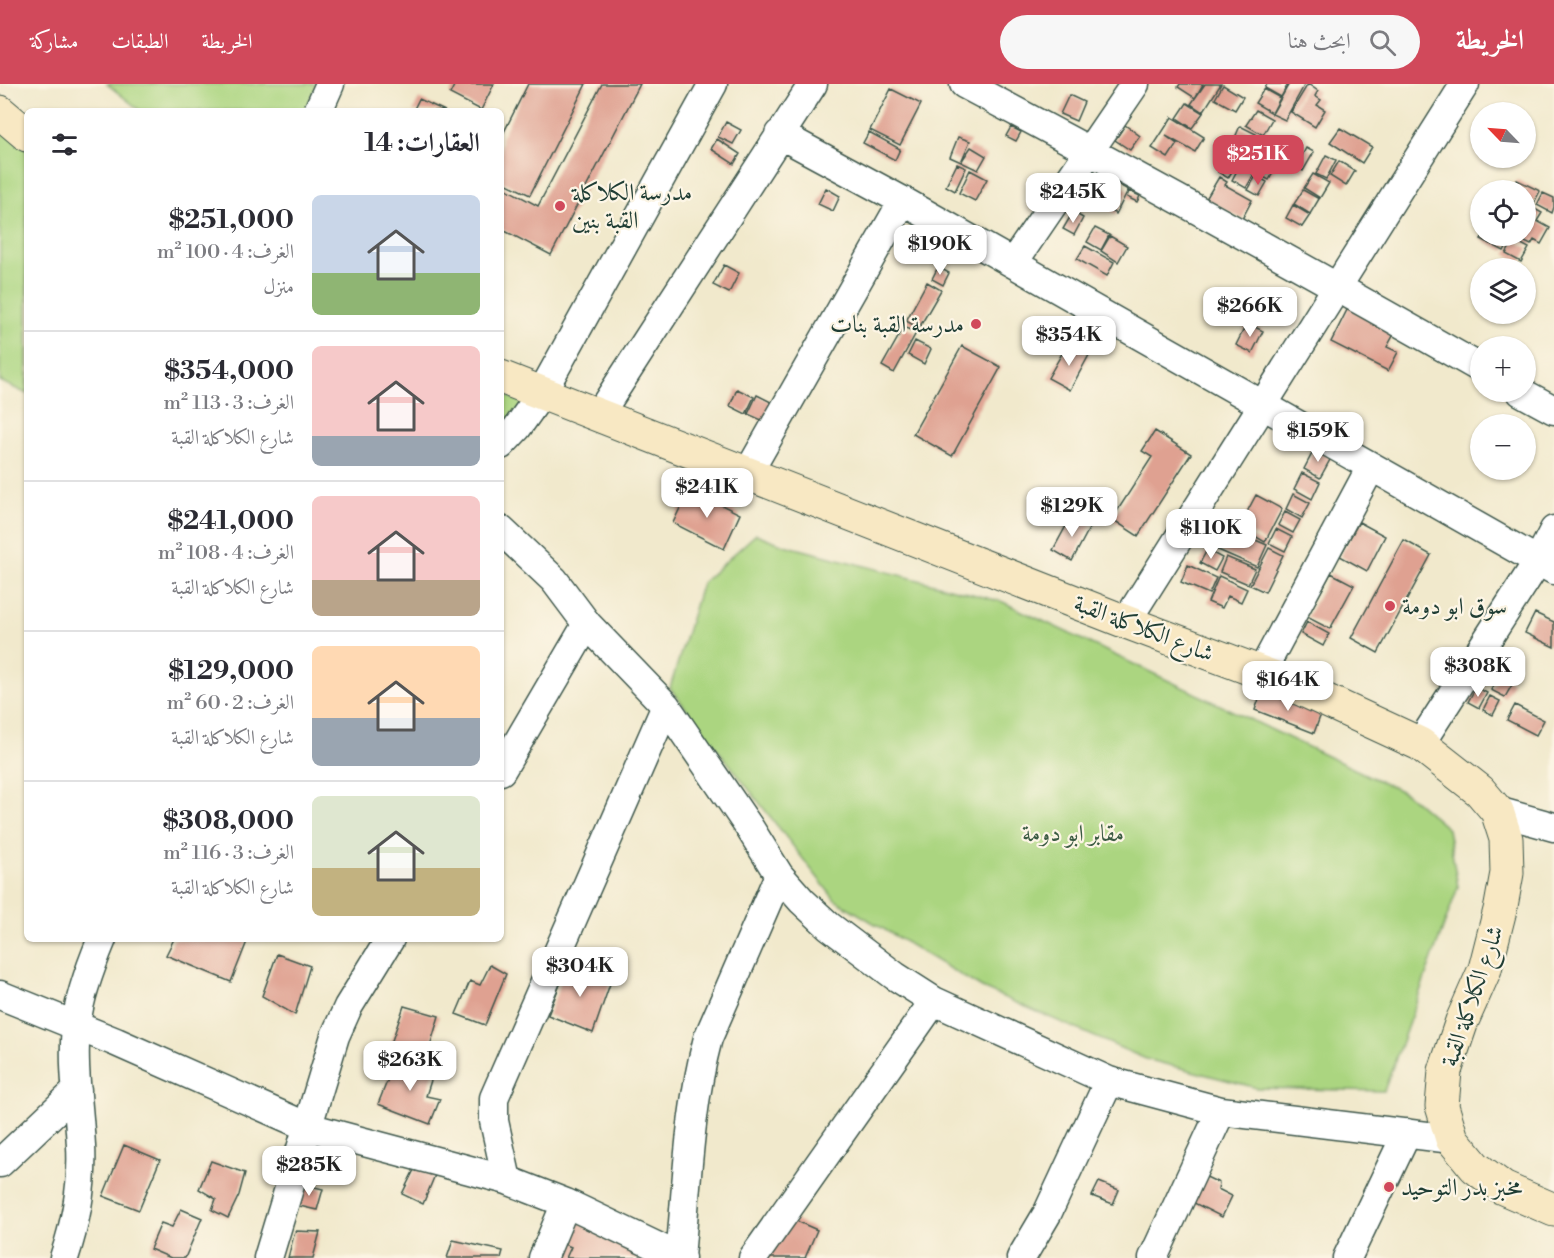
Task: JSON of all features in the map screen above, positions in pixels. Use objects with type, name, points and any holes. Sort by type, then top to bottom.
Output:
[{"type":"street","points":[[319,108],[330,84]]},
{"type":"street","points":[[504,442],[517,428],[541,394],[713,84]]},
{"type":"street","points":[[598,416],[813,84]]},
{"type":"street","points":[[964,84],[1090,150],[1470,362]]},
{"type":"street","points":[[1013,263],[1135,84]]},
{"type":"street","points":[[1126,622],[1465,84]]},
{"type":"street","points":[[0,112],[24,132]]},
{"type":"street","points":[[779,134],[903,201],[1546,566]]},
{"type":"street","points":[[748,473],[903,201]]},
{"type":"street","name":"شارع الكلاكلة القبة","points":[[504,378],[1296,687],[1420,744],[1480,791],[1497,812],[1506,839],[1507,873],[1485,969],[1462,1021],[1445,1071],[1443,1106],[1452,1139],[1475,1167],[1503,1188],[1554,1210]]},
{"type":"street","points":[[1536,400],[1554,410]]},
{"type":"street","points":[[1261,673],[1371,467]]},
{"type":"street","points":[[1420,744],[1546,566],[1554,530]]},
{"type":"street","points":[[504,533],[554,580],[587,624],[666,706],[779,875],[829,926],[894,976],[934,1001],[1109,1081],[1221,1111],[1452,1139]]},
{"type":"street","points":[[504,766],[587,624]]},
{"type":"street","points":[[507,1180],[494,1121],[494,1098],[666,706]]},
{"type":"street","points":[[1497,812],[1554,827]]},
{"type":"street","points":[[0,994],[308,1126],[507,1180],[566,1203],[681,1258],[694,1103],[708,1038],[779,875]]},
{"type":"street","points":[[64,1258],[73,1233],[78,1203],[81,1148],[76,1026],[91,967],[101,942]]},
{"type":"street","points":[[268,1258],[335,1036],[348,1007],[388,942]]},
{"type":"street","points":[[753,1258],[934,1001]]},
{"type":"street","points":[[1021,1258],[1047,1214],[1109,1081]]},
{"type":"street","points":[[0,1163],[77,1090]]},
{"type":"street","points":[[1153,1258],[1221,1111]]},
{"type":"street","points":[[1347,1258],[1407,1133]]},
{"type":"street","points":[[543,1258],[566,1203]]},
{"type":"green space","points":[[107,84],[317,84],[306,108],[137,108]]},
{"type":"green space","points":[[0,125],[24,144],[24,393],[0,381]]},
{"type":"green space","points":[[504,394],[532,406],[504,435]]},
{"type":"green space","name":"مقابر ابو دومة","points":[[756,534],[784,545],[1003,602],[1407,794],[1448,829],[1458,887],[1384,1091],[1257,1088],[1146,1059],[982,988],[835,900],[670,688],[702,583]]},
{"type":"building","points":[[455,84],[494,84],[482,108],[477,108],[450,94]]},
{"type":"building","points":[[528,84],[586,84],[530,195],[504,182],[504,132]]},
{"type":"building","points":[[602,84],[640,84],[551,255],[504,231],[504,188],[538,206]]},
{"type":"building","points":[[1180,84],[1203,84],[1195,98],[1178,87]]},
{"type":"building","points":[[1205,84],[1221,84],[1203,112],[1191,104]]},
{"type":"building","points":[[1267,84],[1288,84],[1281,97],[1265,88]]},
{"type":"building","points":[[1289,84],[1305,84],[1285,120],[1272,114]]},
{"type":"building","points":[[1308,84],[1318,91],[1315,96],[1321,100],[1317,105],[1325,110],[1315,127],[1291,112]]},
{"type":"building","points":[[1223,85],[1243,97],[1235,110],[1215,99]]},
{"type":"building","points":[[891,89],[921,104],[900,145],[870,130]]},
{"type":"building","points":[[1264,89],[1280,98],[1272,113],[1255,103]]},
{"type":"building","points":[[1069,95],[1084,102],[1076,121],[1060,114]]},
{"type":"building","points":[[419,99],[438,108],[414,108]]},
{"type":"building","points":[[1187,103],[1203,113],[1192,128],[1177,118]]},
{"type":"building","points":[[1256,110],[1272,119],[1263,135],[1246,125]]},
{"type":"building","points":[[1172,117],[1204,137],[1195,152],[1166,136],[1177,144],[1168,158],[1152,148]]},
{"type":"building","points":[[726,122],[741,130],[733,144],[718,137]]},
{"type":"building","points":[[1125,125],[1140,136],[1130,150],[1115,140]]},
{"type":"building","points":[[1240,126],[1256,134],[1249,147],[1234,140]]},
{"type":"building","points":[[1011,127],[1021,132],[1016,141],[1006,136]]},
{"type":"building","points":[[1340,128],[1372,147],[1362,163],[1330,142]]},
{"type":"building","points":[[869,132],[900,149],[895,160],[863,143]]},
{"type":"building","points":[[958,137],[970,141],[961,162],[950,157]]},
{"type":"building","points":[[1258,138],[1284,153],[1269,180],[1258,174],[1268,156],[1253,147]]},
{"type":"building","points":[[717,139],[740,154],[734,164],[711,149]]},
{"type":"building","points":[[1234,146],[1244,152],[1228,178],[1218,172]]},
{"type":"building","points":[[971,147],[986,156],[978,170],[961,162]]},
{"type":"building","points":[[1306,148],[1314,152],[1303,171],[1296,167]]},
{"type":"building","points":[[1249,149],[1264,159],[1256,172],[1241,163]]},
{"type":"building","points":[[1326,155],[1336,160],[1326,179],[1316,174]]},
{"type":"building","points":[[1339,161],[1355,171],[1346,186],[1330,176]]},
{"type":"building","points":[[957,164],[966,168],[955,191],[946,186]]},
{"type":"building","points":[[1240,165],[1254,174],[1246,188],[1232,180]]},
{"type":"building","points":[[970,170],[987,179],[975,201],[959,193]]},
{"type":"building","points":[[1313,174],[1329,183],[1320,198],[1304,188]]},
{"type":"building","points":[[1256,176],[1267,182],[1259,196],[1248,190]]},
{"type":"building","points":[[1219,177],[1227,182],[1225,185],[1252,200],[1242,219],[1206,199]]},
{"type":"building","points":[[1114,182],[1128,190],[1116,214],[1101,206]]},
{"type":"building","points":[[826,188],[840,196],[833,211],[818,204]]},
{"type":"building","points":[[1303,190],[1319,199],[1310,214],[1294,204]]},
{"type":"building","points":[[1129,191],[1140,196],[1137,202],[1127,197]]},
{"type":"building","points":[[1543,193],[1554,198],[1552,213],[1537,205]]},
{"type":"building","points":[[1293,205],[1310,215],[1302,227],[1286,218]]},
{"type":"building","points":[[1536,210],[1542,213],[1537,221],[1550,228],[1541,244],[1536,241]]},
{"type":"building","points":[[1073,212],[1083,218],[1074,235],[1063,229]]},
{"type":"building","points":[[1095,228],[1109,235],[1101,250],[1087,242]]},
{"type":"building","points":[[1110,236],[1127,246],[1118,262],[1101,251]]},
{"type":"building","points":[[1085,246],[1114,262],[1107,276],[1077,259]]},
{"type":"building","points":[[1494,246],[1507,246],[1504,251]]},
{"type":"building","points":[[1511,246],[1529,248],[1523,258],[1514,258],[1506,254]]},
{"type":"building","points":[[724,265],[739,273],[729,293],[713,285]]},
{"type":"building","points":[[938,267],[949,273],[943,285],[932,279]]},
{"type":"building","points":[[927,282],[941,290],[919,328],[906,321]]},
{"type":"building","points":[[1352,300],[1399,325],[1387,347],[1398,352],[1388,371],[1331,342]]},
{"type":"building","points":[[1247,323],[1263,331],[1252,353],[1236,345]]},
{"type":"building","points":[[904,327],[916,333],[894,373],[882,366]]},
{"type":"building","points":[[915,341],[931,349],[924,364],[908,355]]},
{"type":"building","points":[[1068,343],[1089,355],[1070,390],[1048,378]]},
{"type":"building","points":[[962,346],[1001,367],[952,456],[913,434]]},
{"type":"building","points":[[737,389],[754,397],[746,414],[730,406]]},
{"type":"building","points":[[757,395],[775,404],[766,422],[748,414]]},
{"type":"building","points":[[1155,431],[1191,454],[1138,536],[1112,519],[1152,457],[1142,451]]},
{"type":"building","points":[[1315,448],[1332,456],[1320,478],[1304,469]]},
{"type":"building","points":[[1302,473],[1320,482],[1312,499],[1294,489]]},
{"type":"building","points":[[689,489],[740,514],[724,549],[673,523]]},
{"type":"building","points":[[1293,494],[1310,503],[1302,518],[1286,509]]},
{"type":"building","points":[[1256,495],[1282,509],[1265,542],[1239,527]]},
{"type":"building","points":[[1285,512],[1300,520],[1293,533],[1278,525]]},
{"type":"building","points":[[1072,515],[1091,525],[1072,561],[1053,550]]},
{"type":"building","points":[[1359,522],[1385,536],[1367,571],[1340,556]]},
{"type":"building","points":[[1230,529],[1267,545],[1257,567],[1209,546],[1213,536],[1225,542]]},
{"type":"building","points":[[1276,529],[1292,537],[1285,551],[1269,543]]},
{"type":"building","points":[[1404,540],[1431,555],[1378,653],[1351,638]]},
{"type":"building","points":[[1269,548],[1283,555],[1265,592],[1250,585]]},
{"type":"building","points":[[1207,550],[1222,558],[1215,571],[1200,563]]},
{"type":"building","points":[[1226,557],[1255,569],[1248,584],[1220,572]]},
{"type":"building","points":[[1188,565],[1216,578],[1209,594],[1181,582]]},
{"type":"building","points":[[1331,573],[1354,585],[1330,629],[1307,617]]},
{"type":"building","points":[[1219,576],[1247,589],[1241,602],[1228,596],[1222,608],[1208,602]]},
{"type":"building","points":[[1535,613],[1554,622],[1554,647],[1525,633]]},
{"type":"building","points":[[1307,622],[1329,634],[1323,646],[1301,634]]},
{"type":"building","points":[[1499,676],[1513,683],[1505,697],[1491,690]]},
{"type":"building","points":[[1476,687],[1487,693],[1479,708],[1468,702]]},
{"type":"building","points":[[1262,691],[1321,714],[1314,733],[1255,710]]},
{"type":"building","points":[[1490,696],[1500,701],[1493,715],[1483,710]]},
{"type":"building","points":[[1515,705],[1544,720],[1536,735],[1507,720]]},
{"type":"building","points":[[172,942],[247,942],[231,982],[166,955]]},
{"type":"building","points":[[277,954],[310,966],[295,1015],[262,996]]},
{"type":"building","points":[[568,964],[612,978],[593,1033],[548,1015]]},
{"type":"building","points":[[490,965],[506,974],[485,1025],[456,1014],[470,981],[480,985]]},
{"type":"building","points":[[404,1006],[439,1016],[425,1063],[388,1052]]},
{"type":"building","points":[[396,1059],[434,1071],[426,1096],[440,1099],[430,1124],[378,1104]]},
{"type":"building","points":[[124,1145],[160,1160],[139,1210],[103,1196]]},
{"type":"building","points":[[211,1161],[245,1173],[239,1195],[228,1218],[212,1210],[216,1199],[199,1189]]},
{"type":"building","points":[[415,1168],[435,1175],[423,1204],[402,1194]]},
{"type":"building","points":[[1198,1173],[1219,1183],[1218,1189],[1232,1196],[1222,1217],[1188,1200]]},
{"type":"building","points":[[1099,1182],[1119,1190],[1113,1204],[1092,1196]]},
{"type":"building","points":[[302,1184],[323,1189],[317,1210],[295,1205]]},
{"type":"building","points":[[181,1209],[202,1218],[185,1258],[171,1258],[150,1249],[161,1223],[172,1227]]},
{"type":"building","points":[[570,1213],[670,1258],[566,1258],[571,1247],[559,1242]]},
{"type":"building","points":[[783,1215],[817,1230],[805,1258],[765,1258]]},
{"type":"building","points":[[295,1231],[320,1232],[313,1258],[288,1258]]},
{"type":"building","points":[[453,1240],[503,1251],[501,1258],[447,1258]]},
{"type":"place","name":"مدرسة الكلاكلة القبة بنين","points":[[560,206]]},
{"type":"place","name":"مدرسة القبة بنات","points":[[976,324]]},
{"type":"place","name":"سوق ابو دومة","points":[[1390,606]]},
{"type":"place","name":"مخبز بدر التوحيد","points":[[1389,1187]]}]
